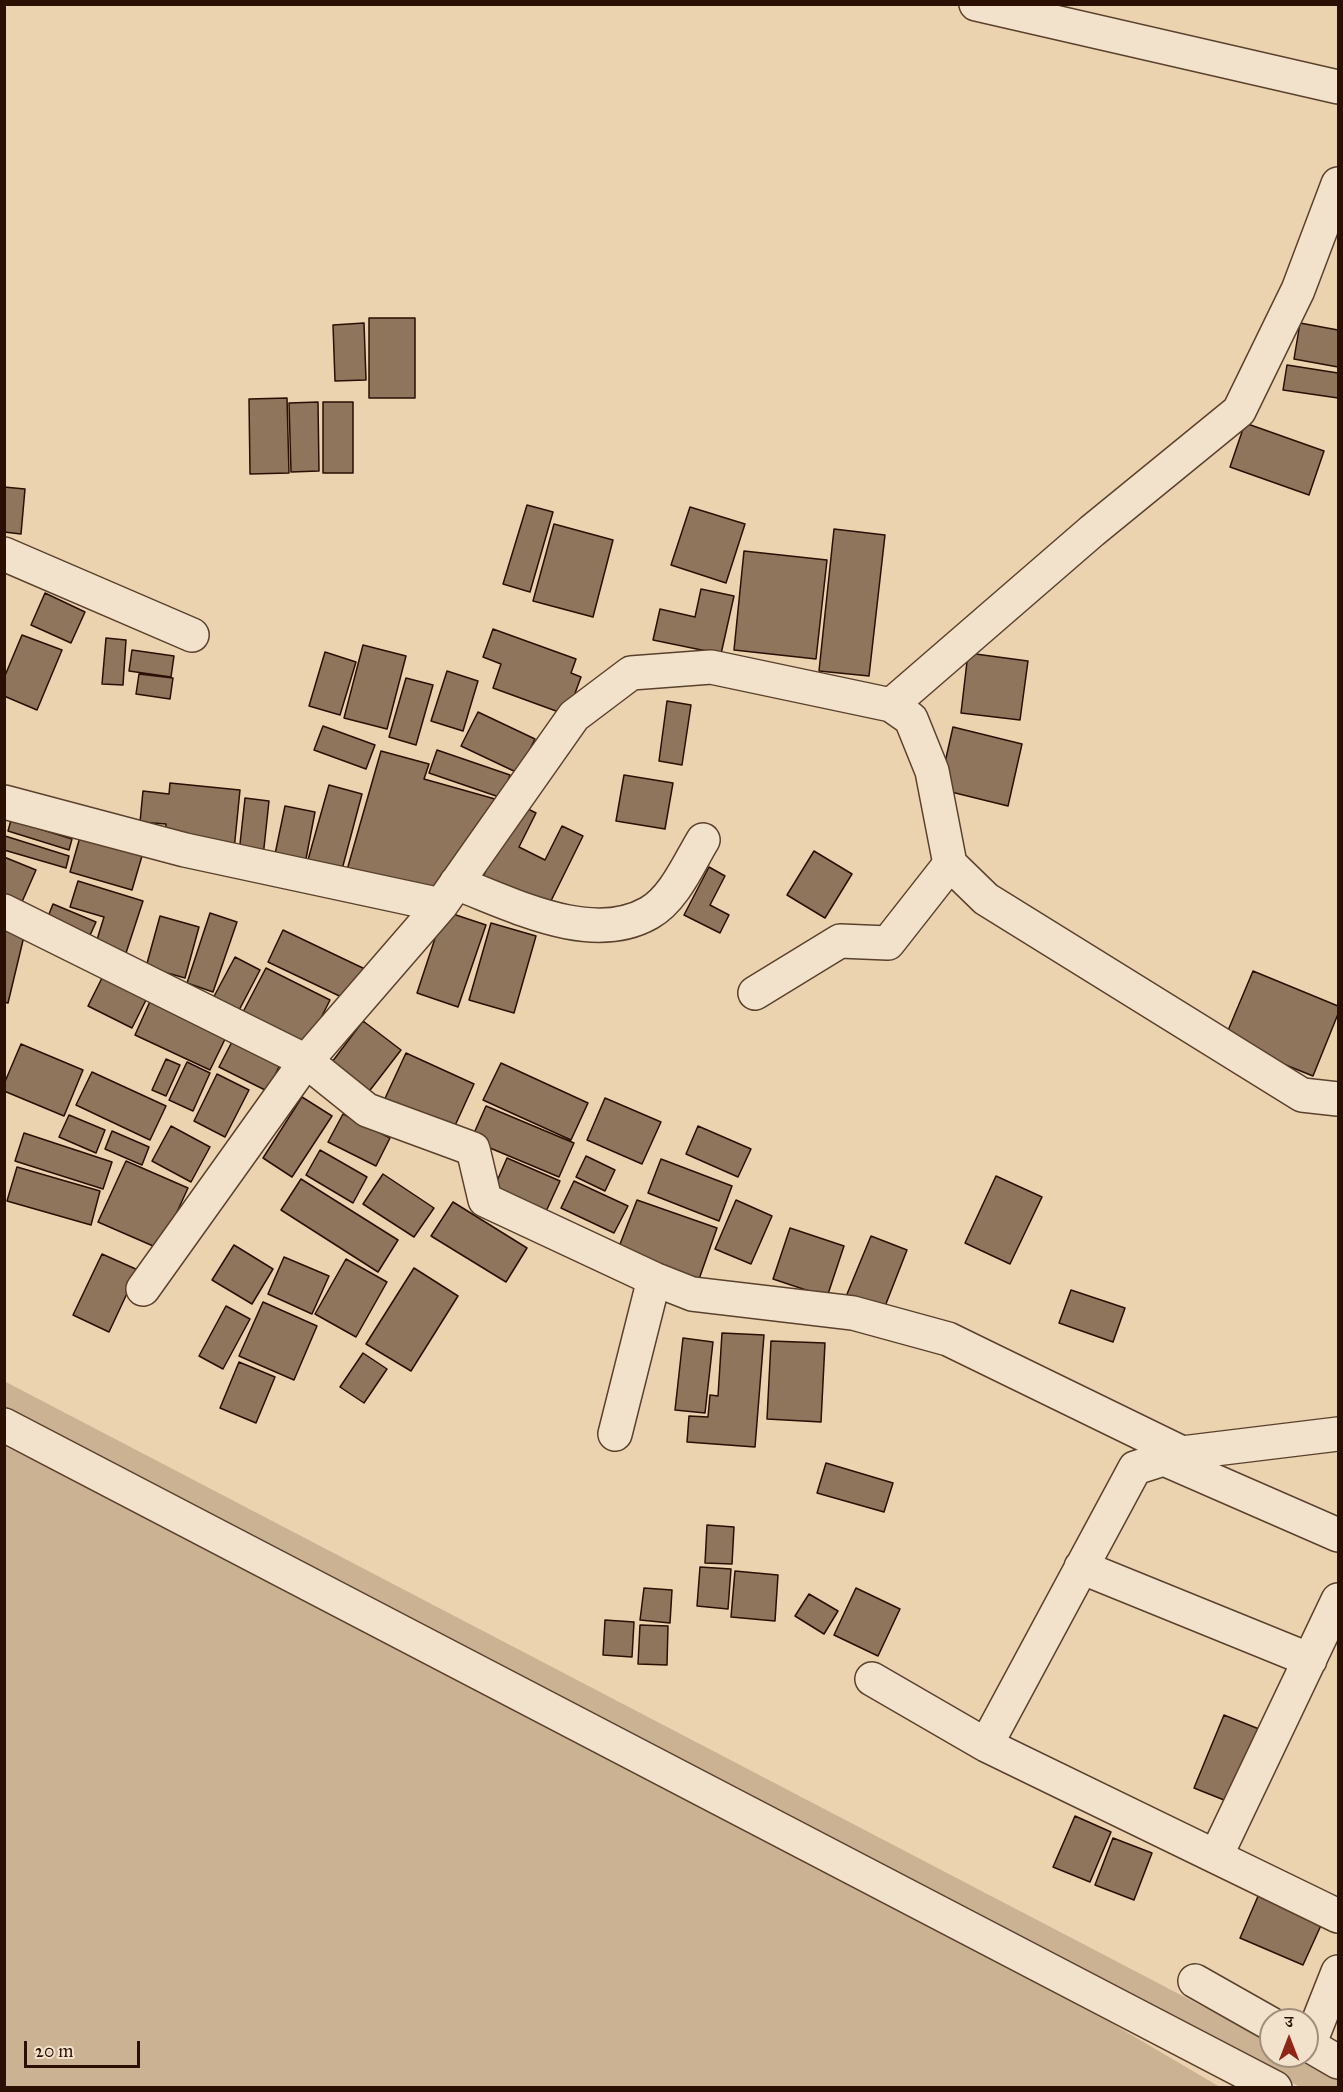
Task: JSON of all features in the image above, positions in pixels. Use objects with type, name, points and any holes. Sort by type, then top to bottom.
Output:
[{"type":"street","points":[[976,4],[1042,12],[1338,87]]},
{"type":"street","points":[[901,712],[925,673],[1092,531],[1239,411],[1298,290],[1338,184]]},
{"type":"street","points":[[4,554],[192,635]]},
{"type":"street","points":[[143,1289],[306,1061],[448,894],[574,716],[631,673],[711,667],[901,712],[932,771],[950,864],[986,899],[1302,1095],[1338,1099]]},
{"type":"street","points":[[4,802],[185,850],[448,894],[561,922],[607,926],[649,913],[669,895],[703,840]]},
{"type":"street","points":[[755,993],[840,941],[888,943],[950,864]]},
{"type":"street","points":[[4,912],[306,1061],[367,1110],[473,1149],[485,1200],[654,1279],[692,1294],[853,1313],[937,1336],[1173,1456],[1338,1534]]},
{"type":"street","points":[[615,1434],[654,1279]]},
{"type":"street","points":[[4,1425],[1275,2088]]},
{"type":"street","points":[[986,1745],[1135,1468],[1173,1456],[1338,1434]]},
{"type":"street","points":[[1081,1567],[1310,1660]]},
{"type":"street","points":[[1216,1856],[1338,1600]]},
{"type":"street","points":[[872,1679],[986,1745],[1338,1916]]},
{"type":"street","points":[[1319,2018],[1338,1972]]},
{"type":"street","points":[[1195,1981],[1259,2017]]},
{"type":"street","points":[[1319,2051],[1338,2062]]},
{"type":"shaded area","points":[[4,1381],[1259,2036],[1259,2066],[5,1411]]},
{"type":"shaded area","points":[[4,1446],[259,1573],[1113,2024],[1220,2087],[5,2087]]},
{"type":"shaded area","points":[[1264,2068],[1319,2068],[1338,2078],[1338,2087],[1300,2087]]},
{"type":"building","points":[[369,318],[415,318],[415,398],[369,398]]},
{"type":"building","points":[[364,323],[366,380],[335,381],[333,325]]},
{"type":"building","points":[[1300,323],[1338,330],[1338,367],[1294,359]]},
{"type":"building","points":[[1287,365],[1338,373],[1338,398],[1283,390]]},
{"type":"building","points":[[287,398],[289,473],[250,474],[249,399]]},
{"type":"building","points":[[318,402],[319,471],[291,472],[289,403]]},
{"type":"building","points":[[323,402],[353,402],[353,473],[323,473]]},
{"type":"building","points":[[1245,423],[1324,451],[1309,495],[1230,467]]},
{"type":"building","points":[[4,487],[25,489],[21,534],[4,532]]},
{"type":"building","points":[[527,505],[553,512],[530,592],[503,584]]},
{"type":"building","points":[[690,507],[745,524],[726,583],[671,565]]},
{"type":"building","points":[[554,524],[613,540],[593,617],[533,601]]},
{"type":"building","points":[[834,529],[885,535],[869,676],[819,671]]},
{"type":"building","points":[[744,551],[827,560],[816,659],[734,650]]},
{"type":"building","points":[[701,589],[734,596],[721,654],[653,640],[660,609],[695,617]]},
{"type":"building","points":[[45,593],[85,612],[71,643],[31,625]]},
{"type":"building","points":[[493,629],[576,659],[571,673],[581,677],[567,715],[493,688],[501,664],[483,657]]},
{"type":"building","points":[[22,635],[62,650],[37,710],[4,696],[4,678]]},
{"type":"building","points":[[106,638],[126,640],[123,685],[102,684]]},
{"type":"building","points":[[363,645],[406,656],[387,729],[344,718]]},
{"type":"building","points":[[132,650],[174,656],[171,677],[129,671]]},
{"type":"building","points":[[325,652],[356,662],[340,715],[309,706]]},
{"type":"building","points":[[968,653],[1028,661],[1020,720],[961,713]]},
{"type":"building","points":[[447,671],[478,681],[463,731],[431,721]]},
{"type":"building","points":[[139,674],[173,678],[170,699],[136,694]]},
{"type":"building","points":[[406,678],[433,685],[416,745],[389,737]]},
{"type":"building","points":[[667,701],[691,705],[682,765],[659,761]]},
{"type":"building","points":[[478,712],[535,739],[518,773],[461,746]]},
{"type":"building","points":[[323,726],[375,745],[366,769],[314,750]]},
{"type":"building","points":[[953,727],[1022,744],[1008,806],[939,789]]},
{"type":"building","points":[[437,750],[510,775],[502,798],[429,773]]},
{"type":"building","points":[[381,751],[429,764],[424,779],[495,799],[426,897],[347,870]]},
{"type":"building","points":[[624,775],[673,783],[665,829],[616,821]]},
{"type":"building","points":[[170,783],[240,790],[234,850],[164,843],[166,824],[140,822],[143,791],[169,794]]},
{"type":"building","points":[[329,785],[362,794],[340,877],[306,867]]},
{"type":"building","points":[[245,798],[269,801],[263,857],[239,853]]},
{"type":"building","points":[[518,804],[536,813],[519,847],[545,860],[562,826],[583,836],[545,913],[481,881]]},
{"type":"building","points":[[285,806],[315,812],[305,864],[274,859]]},
{"type":"building","points":[[11,820],[72,839],[69,850],[8,831]]},
{"type":"building","points":[[5,836],[69,856],[66,868],[4,850]]},
{"type":"building","points":[[80,837],[142,856],[132,890],[70,872]]},
{"type":"building","points":[[814,851],[852,874],[825,918],[787,895]]},
{"type":"building","points":[[4,857],[36,870],[18,911],[4,905]]},
{"type":"building","points":[[709,867],[725,876],[710,905],[729,915],[720,933],[684,915]]},
{"type":"building","points":[[78,881],[143,901],[126,953],[96,943],[104,917],[70,907]]},
{"type":"building","points":[[53,904],[96,922],[87,942],[45,924]]},
{"type":"building","points":[[444,911],[486,925],[458,1007],[417,993]]},
{"type":"building","points":[[210,913],[237,922],[213,992],[187,983]]},
{"type":"building","points":[[160,916],[199,927],[185,978],[146,967]]},
{"type":"building","points":[[491,923],[536,936],[514,1013],[469,1000]]},
{"type":"building","points":[[4,927],[25,932],[8,1003],[4,1002]]},
{"type":"building","points":[[283,930],[367,970],[352,1002],[268,962]]},
{"type":"building","points":[[235,957],[260,970],[236,1016],[211,1002]]},
{"type":"building","points":[[266,968],[330,1000],[308,1044],[243,1012]]},
{"type":"building","points":[[1253,971],[1338,1006],[1338,1014],[1313,1076],[1224,1040]]},
{"type":"building","points":[[103,976],[147,998],[132,1028],[88,1006]]},
{"type":"building","points":[[152,997],[228,1033],[210,1070],[135,1035]]},
{"type":"building","points":[[363,1021],[401,1050],[364,1098],[326,1070]]},
{"type":"building","points":[[236,1034],[284,1057],[267,1091],[219,1067]]},
{"type":"building","points":[[21,1044],[83,1070],[64,1116],[4,1091],[4,1084]]},
{"type":"building","points":[[406,1053],[474,1084],[453,1130],[381,1107]]},
{"type":"building","points":[[166,1059],[180,1065],[166,1096],[152,1090]]},
{"type":"building","points":[[187,1062],[210,1073],[193,1111],[169,1100]]},
{"type":"building","points":[[501,1063],[588,1103],[571,1140],[483,1100]]},
{"type":"building","points":[[92,1072],[166,1106],[150,1140],[76,1105]]},
{"type":"building","points":[[217,1074],[249,1090],[225,1137],[194,1121]]},
{"type":"building","points":[[302,1097],[332,1116],[292,1177],[263,1158]]},
{"type":"building","points":[[605,1098],[661,1122],[642,1164],[587,1140]]},
{"type":"building","points":[[486,1106],[574,1143],[559,1177],[471,1140]]},
{"type":"building","points":[[343,1114],[390,1138],[376,1166],[328,1142]]},
{"type":"building","points":[[69,1115],[105,1130],[96,1153],[59,1137]]},
{"type":"building","points":[[171,1126],[210,1147],[191,1182],[152,1161]]},
{"type":"building","points":[[698,1126],[751,1149],[738,1177],[686,1154]]},
{"type":"building","points":[[112,1131],[149,1147],[142,1165],[105,1149]]},
{"type":"building","points":[[24,1133],[112,1162],[103,1189],[15,1161]]},
{"type":"building","points":[[320,1150],[367,1177],[353,1203],[306,1175]]},
{"type":"building","points":[[586,1156],[615,1170],[605,1191],[576,1177]]},
{"type":"building","points":[[507,1158],[560,1181],[543,1218],[491,1195]]},
{"type":"building","points":[[661,1159],[732,1186],[719,1221],[648,1193]]},
{"type":"building","points":[[126,1161],[188,1188],[160,1249],[98,1222]]},
{"type":"building","points":[[17,1167],[100,1191],[91,1225],[7,1201]]},
{"type":"building","points":[[383,1174],[434,1208],[414,1237],[363,1204]]},
{"type":"building","points":[[996,1176],[1042,1197],[1010,1264],[965,1243]]},
{"type":"building","points":[[301,1179],[398,1240],[378,1272],[281,1210]]},
{"type":"building","points":[[574,1181],[628,1206],[614,1233],[561,1208]]},
{"type":"building","points":[[637,1200],[717,1228],[698,1282],[617,1252]]},
{"type":"building","points":[[736,1200],[772,1216],[751,1264],[715,1249]]},
{"type":"building","points":[[453,1202],[527,1248],[506,1282],[431,1236]]},
{"type":"building","points":[[790,1228],[844,1246],[827,1297],[773,1279]]},
{"type":"building","points":[[871,1236],[907,1250],[882,1314],[845,1299]]},
{"type":"building","points":[[234,1245],[273,1269],[252,1304],[212,1280]]},
{"type":"building","points":[[102,1254],[138,1270],[109,1332],[73,1315]]},
{"type":"building","points":[[284,1257],[329,1276],[312,1314],[268,1294]]},
{"type":"building","points":[[346,1259],[387,1282],[356,1337],[315,1314]]},
{"type":"building","points":[[414,1268],[458,1296],[411,1371],[366,1344]]},
{"type":"building","points":[[1071,1290],[1125,1308],[1113,1342],[1059,1323]]},
{"type":"building","points":[[263,1302],[317,1326],[294,1380],[239,1356]]},
{"type":"building","points":[[226,1306],[250,1319],[223,1369],[199,1356]]},
{"type":"building","points":[[722,1333],[764,1335],[755,1447],[687,1442],[689,1416],[708,1417],[710,1395],[718,1396]]},
{"type":"building","points":[[683,1338],[713,1342],[705,1413],[675,1410]]},
{"type":"building","points":[[771,1341],[825,1343],[821,1422],[767,1419]]},
{"type":"building","points":[[363,1353],[387,1369],[364,1403],[340,1387]]},
{"type":"building","points":[[239,1362],[275,1377],[256,1423],[220,1408]]},
{"type":"building","points":[[826,1463],[893,1483],[884,1512],[817,1493]]},
{"type":"building","points":[[707,1525],[734,1527],[732,1564],[705,1563]]},
{"type":"building","points":[[700,1567],[731,1569],[728,1609],[697,1606]]},
{"type":"building","points":[[735,1571],[778,1575],[775,1621],[731,1617]]},
{"type":"building","points":[[644,1588],[672,1590],[670,1623],[640,1620]]},
{"type":"building","points":[[856,1588],[900,1609],[878,1656],[834,1635]]},
{"type":"building","points":[[809,1594],[838,1611],[824,1634],[795,1616]]},
{"type":"building","points":[[605,1620],[634,1622],[632,1657],[603,1655]]},
{"type":"building","points":[[640,1625],[668,1626],[667,1665],[638,1664]]},
{"type":"building","points":[[1224,1715],[1259,1729],[1229,1802],[1194,1788]]},
{"type":"building","points":[[1075,1816],[1111,1832],[1090,1882],[1053,1867]]},
{"type":"building","points":[[1113,1838],[1152,1853],[1134,1900],[1095,1885]]},
{"type":"building","points":[[1259,1894],[1323,1921],[1303,1965],[1240,1938]]}]
